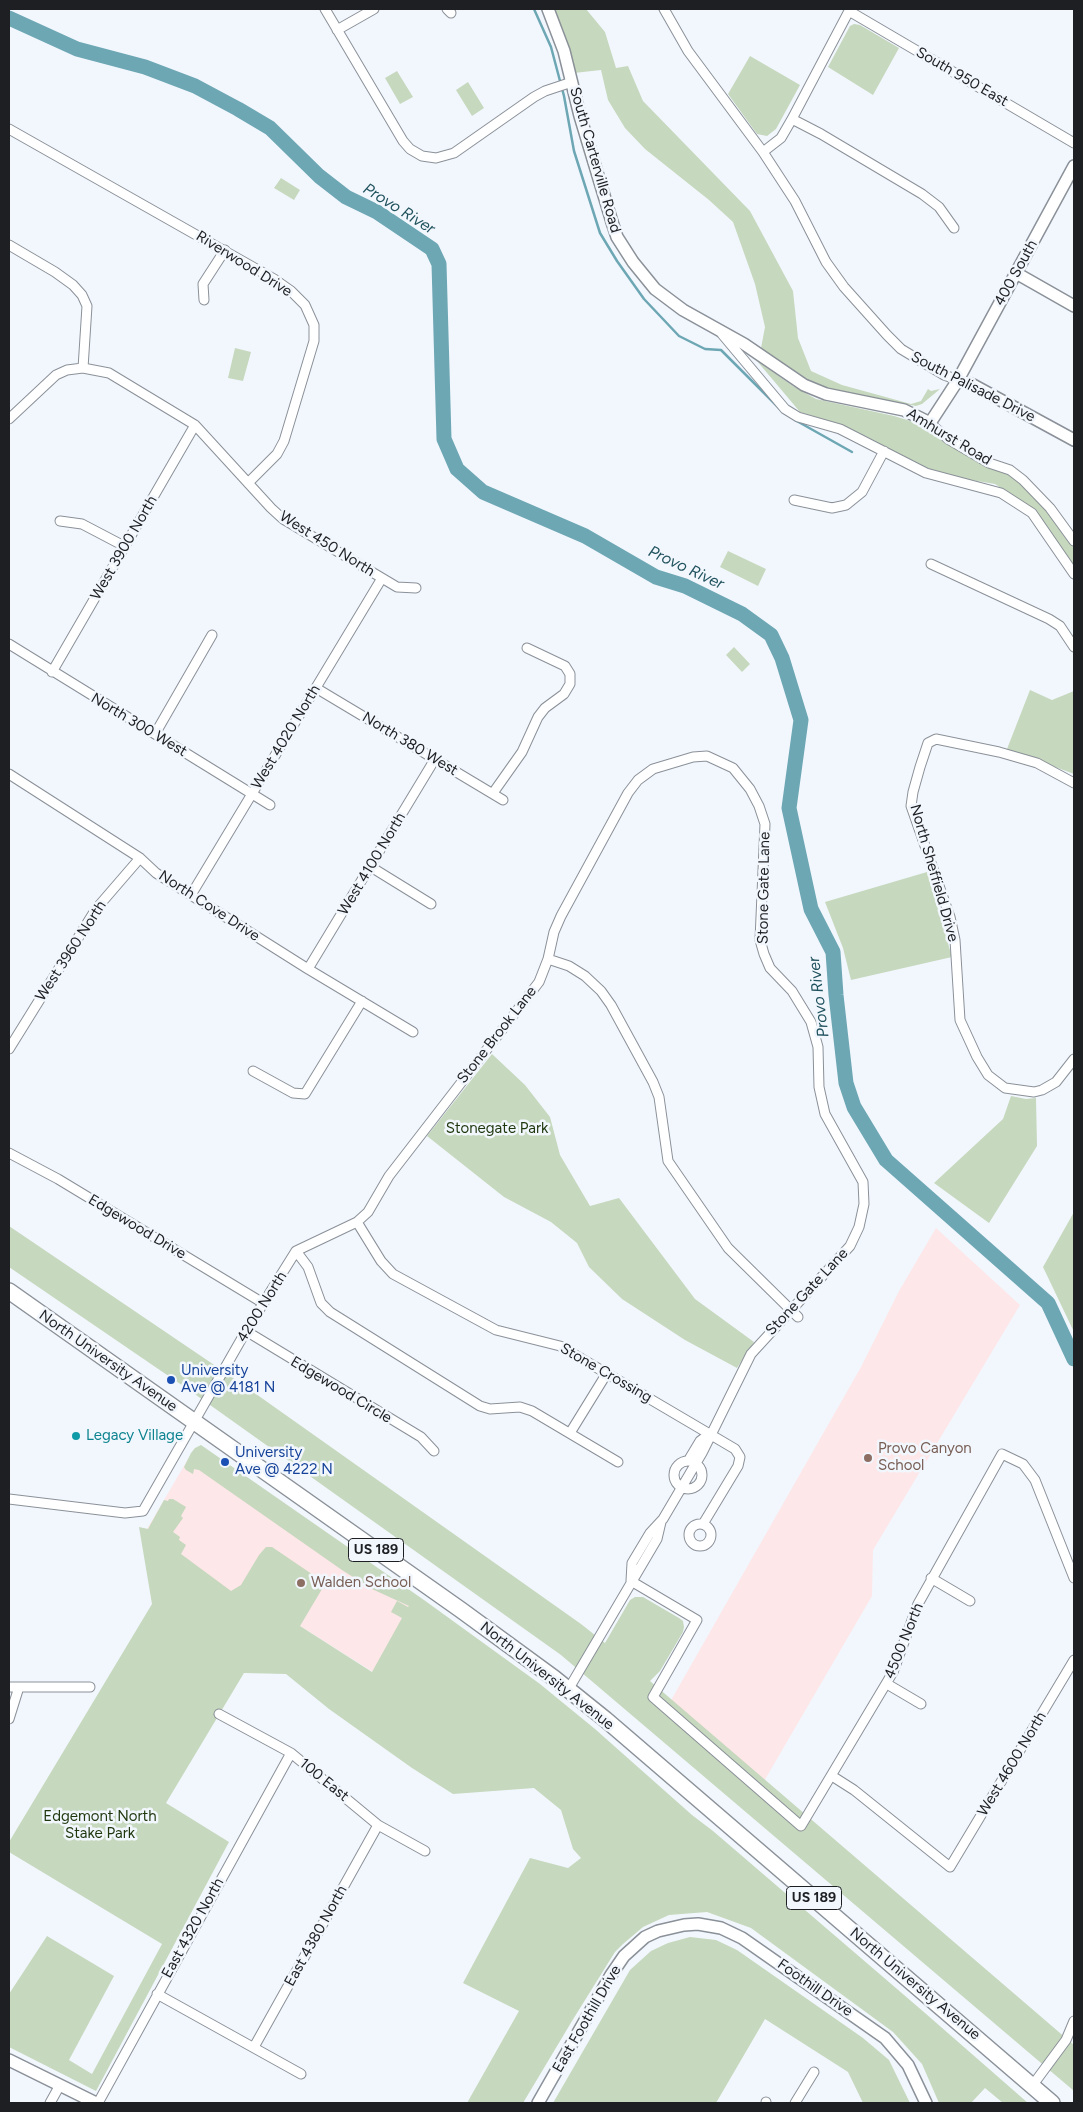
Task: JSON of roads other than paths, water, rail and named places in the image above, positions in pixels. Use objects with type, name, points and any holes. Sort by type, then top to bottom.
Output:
[{"type":"highway","name":"North University Avenue","points":[[9,1291],[461,1610],[568,1690],[1052,2103]]},
{"type":"street","points":[[325,9],[403,141],[416,153],[436,158],[454,153],[534,97],[545,91],[572,82]]},
{"type":"street","points":[[338,30],[374,9]]},
{"type":"street","name":"South Carterville Road","points":[[548,9],[564,51],[598,180],[612,222],[622,245],[655,289],[683,310],[720,331],[785,409],[798,417],[840,428],[926,474],[1001,493],[1032,513],[1074,574]]},
{"type":"street","name":"South Palisade Drive","points":[[664,9],[688,51],[763,152],[795,201],[826,262],[844,287],[887,336],[901,349],[944,375],[973,385],[1074,440]]},
{"type":"street","points":[[763,152],[781,138],[850,10]]},
{"type":"street","name":"South 950 East","points":[[850,10],[1074,143]]},
{"type":"street","points":[[792,119],[821,134],[927,197],[939,207],[954,228]]},
{"type":"street","name":"Riverwood Drive","points":[[9,129],[225,250],[291,291],[310,314],[314,333],[312,351],[284,440],[277,454],[248,484]]},
{"type":"street","name":"400 South","points":[[930,423],[958,380],[1074,166]]},
{"type":"street","points":[[9,245],[73,285],[82,295],[87,306],[83,368],[67,370],[50,379],[9,419]]},
{"type":"street","points":[[204,300],[204,284],[225,250]]},
{"type":"street","points":[[1016,273],[1074,306]]},
{"type":"street","name":"Amhurst Road","points":[[720,331],[744,344],[804,385],[826,394],[904,410],[930,423],[948,439],[989,463],[1010,470],[1024,480],[1050,508],[1074,541]]},
{"type":"street","name":"West 450 North","points":[[83,368],[109,373],[195,425],[248,484],[283,519],[401,589],[416,588]]},
{"type":"street","name":"West 3900 North","points":[[52,672],[195,425]]},
{"type":"street","points":[[794,500],[832,508],[846,505],[862,492],[884,451]]},
{"type":"street","points":[[60,521],[82,524],[124,546]]},
{"type":"street","points":[[931,564],[1049,619],[1060,626],[1074,647]]},
{"type":"street","name":"West 4020 North","points":[[191,895],[382,578]]},
{"type":"street","points":[[155,734],[212,634]]},
{"type":"street","name":"North 300 West","points":[[9,644],[270,805]]},
{"type":"street","points":[[493,793],[522,752],[538,717],[545,708],[564,694],[570,684],[570,674],[565,666],[527,648]]},
{"type":"street","name":"North 380 West","points":[[316,688],[503,800]]},
{"type":"street","name":"North Sheffield Drive","points":[[1074,783],[1037,763],[999,752],[936,739],[928,743],[913,792],[911,806],[950,917],[955,940],[960,1020],[977,1058],[988,1076],[1005,1088],[1034,1092],[1056,1082],[1074,1059]]},
{"type":"street","name":"Stone Gate Lane","points":[[568,1690],[657,1540],[662,1519],[682,1486],[691,1462],[710,1433],[751,1354],[790,1309],[850,1246],[859,1227],[864,1204],[863,1182],[825,1114],[819,1087],[818,1047],[811,1022],[792,991],[770,968],[760,940],[764,824],[759,806],[750,789],[733,768],[707,756],[693,757]]},
{"type":"street","name":"Stone Brook Lane","points":[[357,1222],[368,1212],[389,1176],[539,982],[548,959],[554,932],[561,916],[628,793],[638,780],[653,770],[693,757]]},
{"type":"street","name":"West 4100 North","points":[[308,969],[435,759]]},
{"type":"street","name":"North Cove Drive","points":[[9,774],[140,858],[156,873],[308,969],[413,1032]]},
{"type":"street","name":"West 3960 North","points":[[9,1049],[96,909],[140,858]]},
{"type":"street","points":[[371,866],[431,904]]},
{"type":"street","points":[[548,959],[569,966],[585,976],[601,991],[611,1005],[654,1082],[659,1097],[668,1161],[728,1248],[798,1317]]},
{"type":"street","points":[[253,1071],[293,1093],[305,1094],[362,1002]]},
{"type":"street","name":"Edgewood Drive","points":[[9,1153],[61,1181],[264,1303]]},
{"type":"street","points":[[357,1222],[296,1251],[308,1267],[320,1303],[330,1312],[480,1406],[490,1408],[520,1407],[532,1411],[618,1462]]},
{"type":"street","name":"Stone Crossing","points":[[357,1222],[381,1261],[393,1274],[496,1330],[560,1346],[735,1449],[740,1457],[738,1466],[703,1524]]},
{"type":"street","name":"4200 North","points":[[9,1499],[124,1513],[143,1511],[246,1331],[296,1251]]},
{"type":"street","name":"Edgewood Circle","points":[[246,1331],[420,1438],[434,1451]]},
{"type":"street","points":[[570,1433],[607,1373]]},
{"type":"street","name":"4500 North","points":[[631,1581],[696,1620],[653,1697],[801,1826],[894,1672],[918,1604],[1002,1454],[1023,1464],[1035,1480],[1074,1578]]},
{"type":"street","name":"Stone Gate Lane","points":[[682,1486],[676,1483],[674,1475],[680,1462],[691,1462]]},
{"type":"street","points":[[682,1486],[688,1490],[696,1488],[703,1476],[701,1468],[691,1462]]},
{"type":"street","points":[[931,1578],[970,1600]]},
{"type":"street","name":"West 4600 North","points":[[832,1776],[854,1790],[950,1867],[1074,1660]]},
{"type":"street","points":[[887,1684],[921,1704]]},
{"type":"street","points":[[9,1687],[90,1687]]},
{"type":"street","points":[[9,1718],[19,1687]]},
{"type":"street","name":"100 East","points":[[219,1714],[291,1753],[378,1826],[424,1851]]},
{"type":"street","name":"East 4320 North","points":[[97,2103],[291,1753]]},
{"type":"street","name":"East 4380 North","points":[[254,2047],[378,1826]]},
{"type":"street","name":"Foothill Drive","points":[[669,1928],[698,1924],[715,1926],[734,1933],[754,1946],[885,2038],[908,2065],[926,2103]]},
{"type":"street","name":"East Foothill Drive","points":[[538,2103],[611,1975],[624,1956],[646,1937],[669,1928]]},
{"type":"street","points":[[157,1994],[301,2074]]},
{"type":"street","points":[[1032,2086],[1066,2040],[1074,2021]]},
{"type":"street","points":[[9,2060],[97,2103]]},
{"type":"street","points":[[796,2103],[814,2072]]},
{"type":"street","points":[[50,2103],[60,2085]]},
{"type":"waterway","points":[[534,9],[551,47],[564,96],[574,151],[600,233],[617,261],[644,299],[679,336],[705,349],[721,350],[782,411]]},
{"type":"waterway","name":"Provo River","points":[[9,18],[77,49],[145,67],[195,86],[238,109],[270,128],[319,176],[346,197],[377,212],[432,249],[439,264],[444,439],[457,469],[483,492],[585,536],[656,577],[685,586],[742,614],[771,635],[782,658],[801,720],[789,808],[811,909],[833,952],[846,1083],[854,1107],[886,1160],[1048,1303],[1074,1359]]},
{"type":"waterway","points":[[795,420],[852,452]]},
{"type":"place","name":"University Ave @ 4181 N","points":[[171,1380]]},
{"type":"place","name":"Legacy Village","points":[[76,1436]]},
{"type":"place","name":"Provo Canyon School","points":[[868,1458]]},
{"type":"place","name":"University Ave @ 4222 N","points":[[225,1462]]},
{"type":"place","name":"Walden School","points":[[301,1583]]},
{"type":"park label","name":"Stonegate Park","points":[[497,1129]]},
{"type":"park label","name":"Edgemont North Stake Park","points":[[100,1826]]}]
